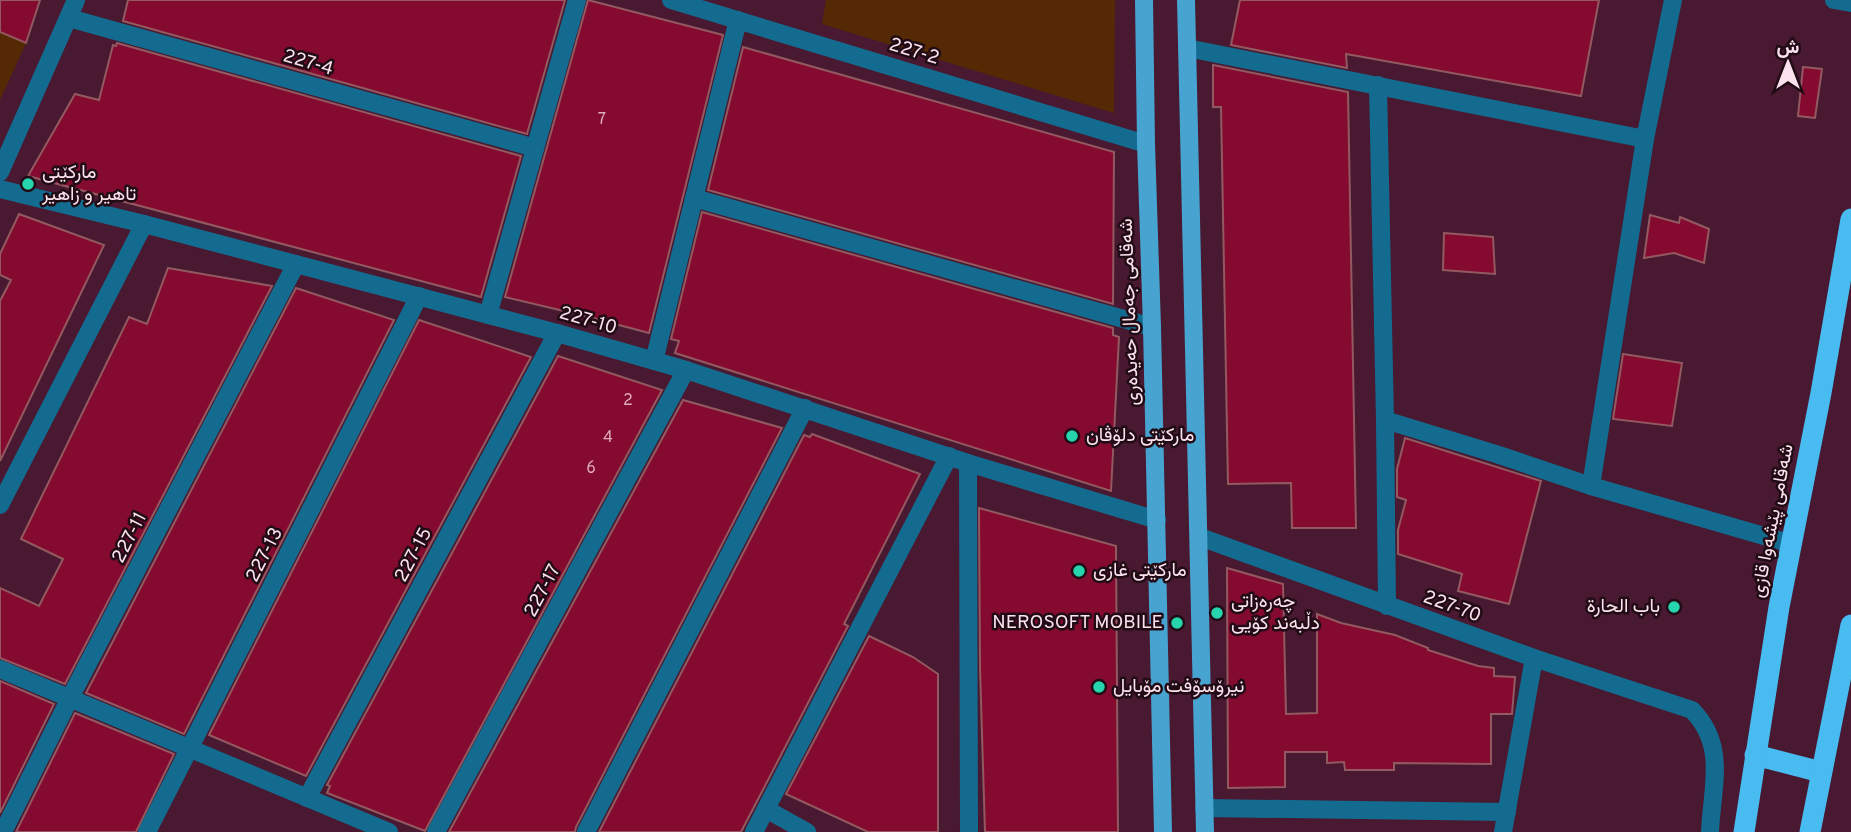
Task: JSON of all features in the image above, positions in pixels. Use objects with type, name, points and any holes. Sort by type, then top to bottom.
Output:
[{"type":"highway","name":"شەقامی پێشەوا قازی","points":[[1744,832],[1755,755],[1851,219]]},
{"type":"highway","points":[[1810,832],[1851,625]]},
{"type":"highway","points":[[1755,755],[1821,772]]},
{"type":"main road","name":"شەقامی جەمال حەیدەری","points":[[1144,0],[1163,832]]},
{"type":"main road","points":[[1186,0],[1205,832]]},
{"type":"street","points":[[0,172],[6,143],[76,0]]},
{"type":"street","points":[[488,315],[577,0]]},
{"type":"street","name":"227-2","points":[[671,0],[1146,144]]},
{"type":"street","points":[[1591,486],[1645,139],[1673,0]]},
{"type":"street","points":[[1833,0],[1851,3]]},
{"type":"street","name":"227-4","points":[[69,18],[535,148]]},
{"type":"street","points":[[654,361],[738,20]]},
{"type":"street","points":[[1187,48],[1645,139]]},
{"type":"street","points":[[1378,85],[1387,606]]},
{"type":"street","name":"227-10","points":[[0,189],[557,333],[686,370],[968,463],[1157,520]]},
{"type":"street","points":[[694,198],[1152,327]]},
{"type":"street","points":[[0,505],[144,225]]},
{"type":"street","name":"227-11","points":[[3,832],[296,264]]},
{"type":"street","name":"227-13","points":[[147,832],[419,296]]},
{"type":"street","name":"227-15","points":[[307,797],[557,333]]},
{"type":"street","name":"227-17","points":[[436,832],[686,370]]},
{"type":"street","points":[[586,832],[805,408]]},
{"type":"street","points":[[1385,420],[1591,486],[1792,544]]},
{"type":"street","points":[[754,832],[949,456]]},
{"type":"street","points":[[968,463],[969,832]]},
{"type":"street","name":"227-70","points":[[1200,537],[1534,658],[1692,710],[1707,728],[1715,756],[1710,832]]},
{"type":"street","points":[[1503,832],[1534,658]]},
{"type":"street","points":[[0,669],[389,832]]},
{"type":"street","points":[[766,808],[807,832]]},
{"type":"street","points":[[1204,808],[1507,812]]},
{"type":"shaded area","points":[[826,0],[1115,0],[1114,113],[822,24]]},
{"type":"shaded area","points":[[0,32],[26,43],[0,100]]},
{"type":"building","points":[[0,0],[40,0],[26,43],[0,32]]},
{"type":"building","points":[[128,0],[565,0],[527,134],[123,21]]},
{"type":"building","points":[[588,0],[723,35],[649,333],[505,297]]},
{"type":"building","points":[[1240,0],[1599,0],[1581,96],[1346,54],[1347,68],[1231,45]]},
{"type":"building","points":[[117,43],[521,156],[481,297],[28,176],[75,94],[99,100],[113,45],[116,46]]},
{"type":"building","points":[[743,47],[1114,152],[1113,304],[708,190]]},
{"type":"building","points":[[1213,65],[1348,92],[1356,528],[1292,528],[1291,483],[1228,484],[1221,107],[1213,107]]},
{"type":"building","points":[[1803,67],[1822,69],[1815,118],[1798,116]]},
{"type":"building","points":[[702,212],[1113,328],[1113,335],[1119,337],[1111,491],[675,353],[679,341],[671,339]]},
{"type":"building","points":[[19,214],[104,245],[0,461],[0,301],[11,280],[0,275],[0,254]]},
{"type":"building","points":[[1650,215],[1679,223],[1680,217],[1709,229],[1704,263],[1674,253],[1644,258]]},
{"type":"building","points":[[1444,233],[1493,237],[1495,274],[1443,270]]},
{"type":"building","points":[[168,268],[272,286],[65,684],[0,658],[0,588],[39,606],[63,559],[21,539],[129,317],[147,324]]},
{"type":"building","points":[[296,288],[394,320],[184,734],[86,693]]},
{"type":"building","points":[[419,320],[531,357],[306,776],[209,735]]},
{"type":"building","points":[[1623,354],[1682,363],[1672,426],[1613,419]]},
{"type":"building","points":[[558,356],[662,390],[425,831],[327,793],[330,786],[327,785]]},
{"type":"building","points":[[683,400],[782,428],[575,832],[449,832]]},
{"type":"building","points":[[812,434],[920,474],[844,624],[848,626],[741,832],[599,832],[804,435],[810,437]]},
{"type":"building","points":[[1405,438],[1541,481],[1509,604],[1458,591],[1462,574],[1398,554],[1398,530],[1406,500],[1397,497],[1397,469]]},
{"type":"building","points":[[979,508],[1116,546],[1118,832],[985,832]]},
{"type":"building","points":[[1227,568],[1283,584],[1286,714],[1317,713],[1317,614],[1341,623],[1395,635],[1428,650],[1478,666],[1494,668],[1494,676],[1515,677],[1512,714],[1491,714],[1491,764],[1394,763],[1394,770],[1345,770],[1344,762],[1327,763],[1327,752],[1285,752],[1285,787],[1228,788]]},
{"type":"building","points":[[869,636],[913,657],[938,674],[938,832],[868,832],[786,794]]},
{"type":"building","points":[[0,681],[54,704],[0,813]]},
{"type":"building","points":[[75,713],[174,754],[136,832],[16,832]]},
{"type":"place","name":"ماركێتی تاهیر و زاهیر","points":[[28,184]]},
{"type":"place","name":"ماركێتی دلۆڤان","points":[[1072,436]]},
{"type":"place","name":"ماركێتی غازی","points":[[1079,571]]},
{"type":"place","name":"باب الحارة","points":[[1674,607]]},
{"type":"place","name":"چەرەزاتی دڵبەند کۆیی","points":[[1217,613]]},
{"type":"place","name":"NEROSOFT MOBILE","points":[[1177,623]]},
{"type":"place","name":"نیرۆسۆفت مۆبایل","points":[[1099,687]]}]
